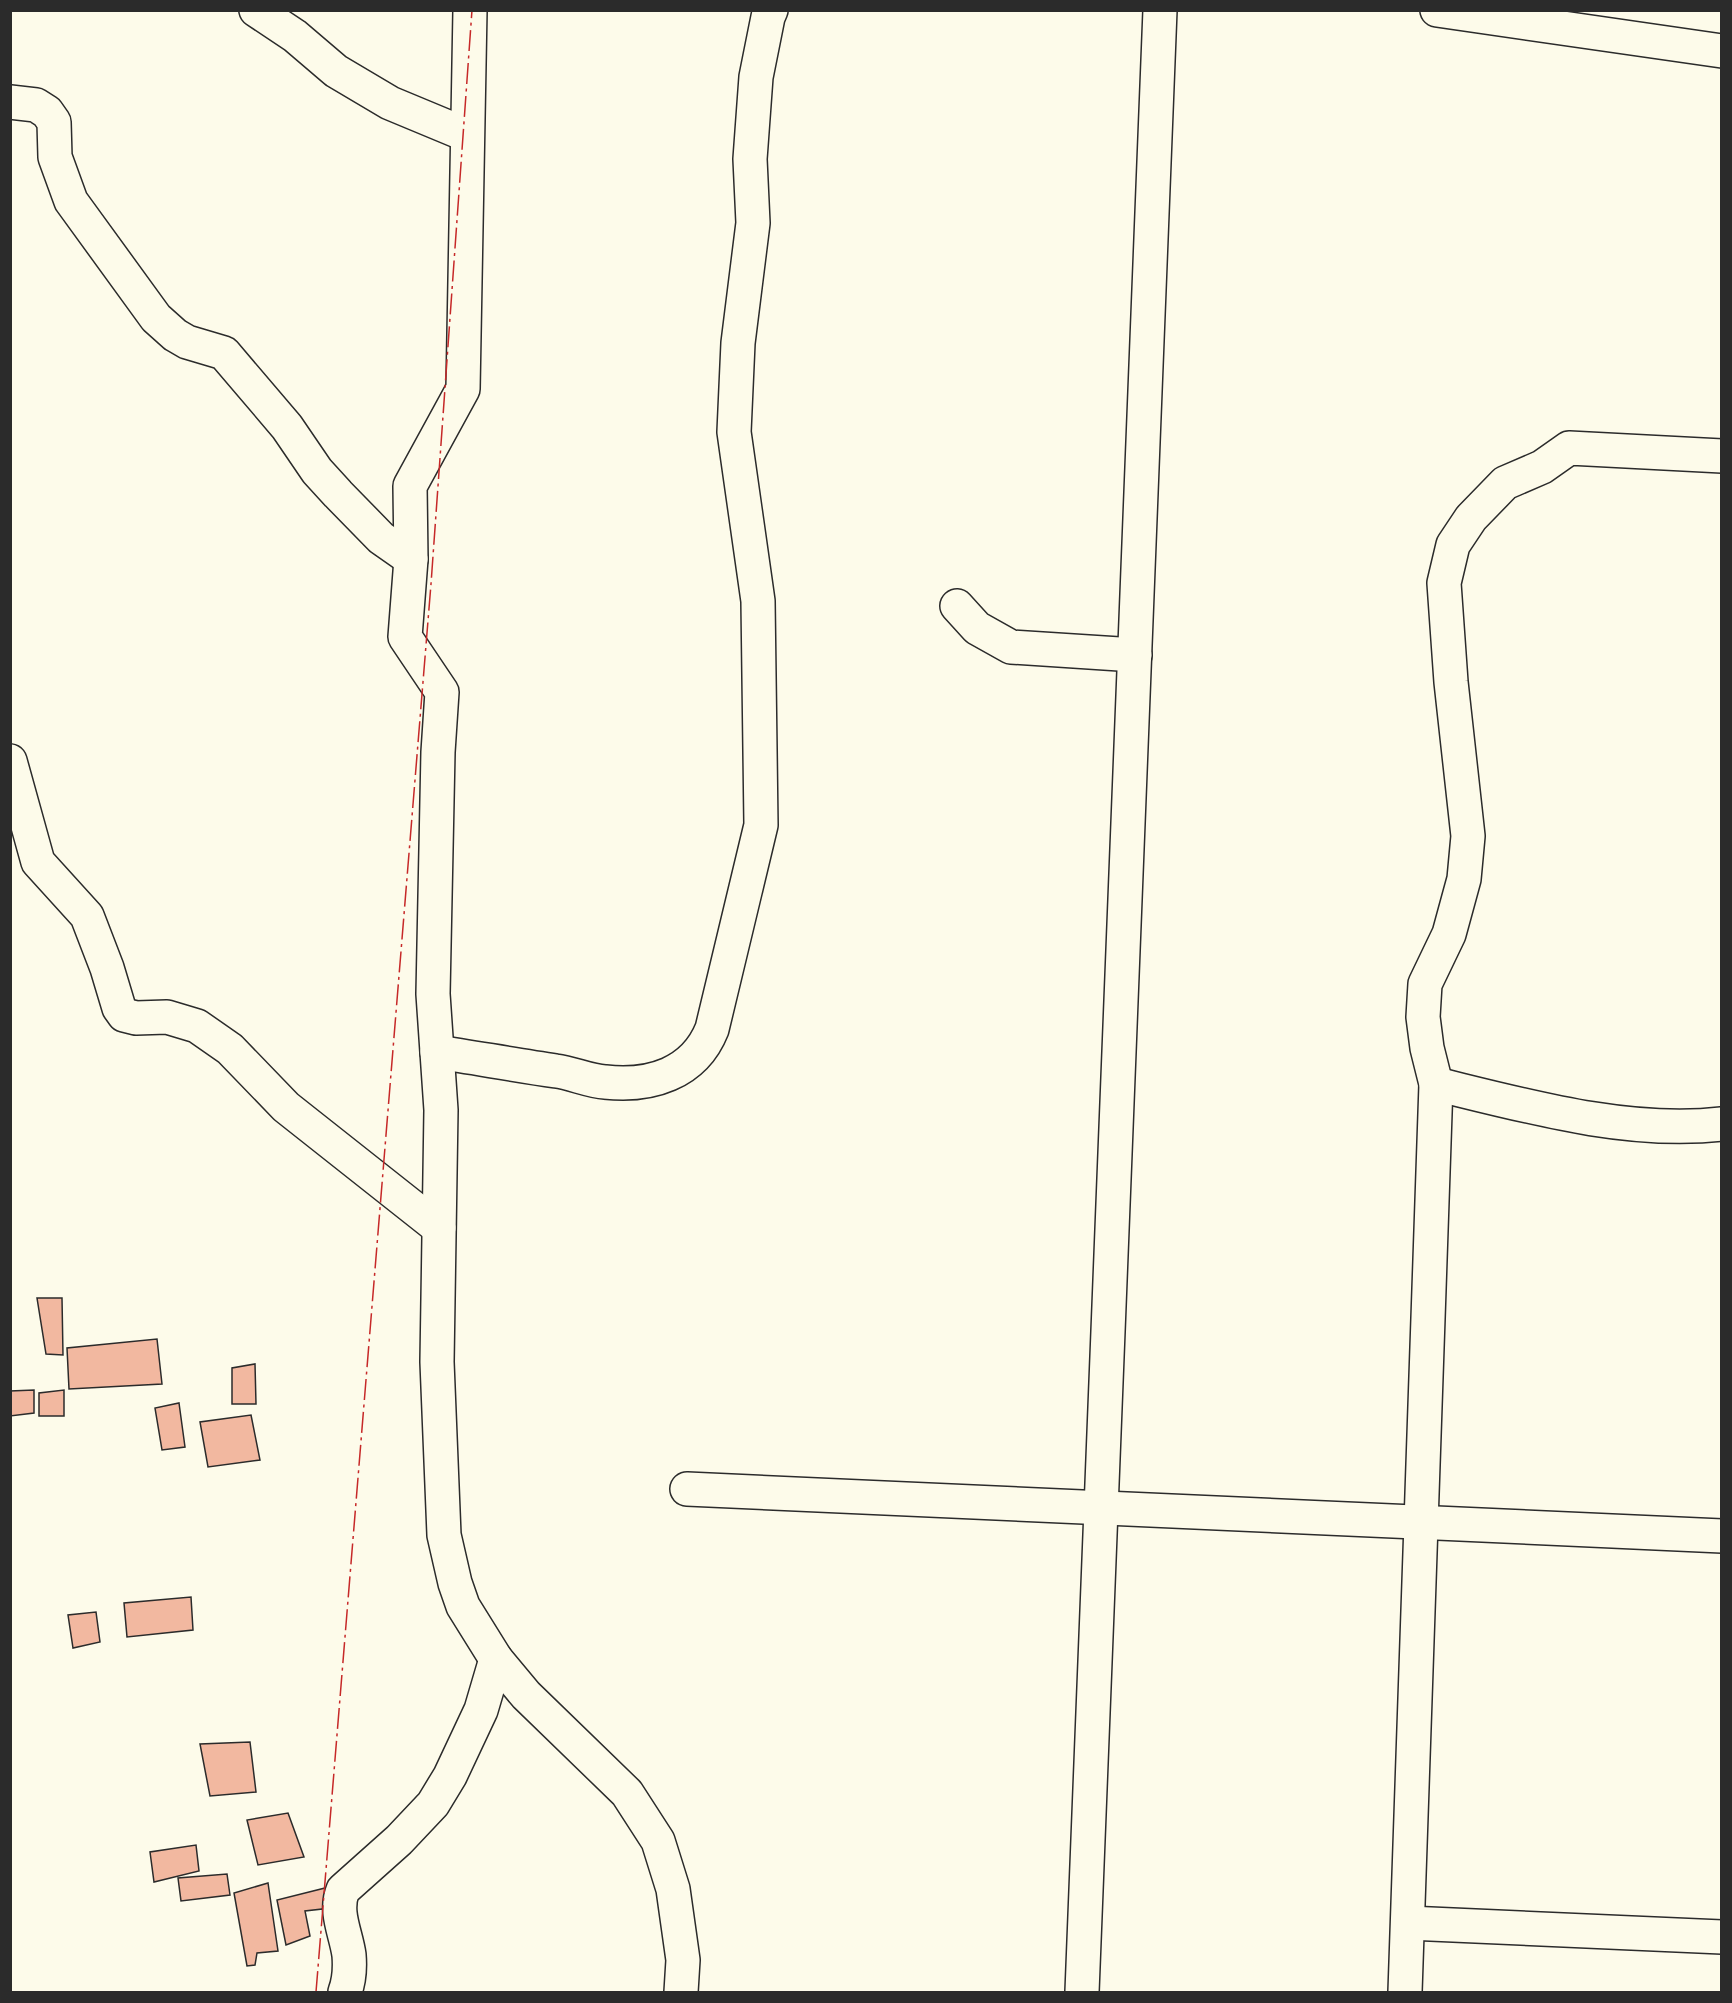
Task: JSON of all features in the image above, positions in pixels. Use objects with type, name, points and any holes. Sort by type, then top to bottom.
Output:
[{"type":"street","points":[[256,10],[295,36],[336,70],[390,103],[467,135]]},
{"type":"street","points":[[470,10],[463,389],[410,486],[411,559],[405,637],[442,692],[438,752],[433,982],[441,1110],[437,1362],[444,1535],[463,1606],[496,1659],[526,1695],[627,1793],[658,1841],[673,1888],[683,1960],[681,1992]]},
{"type":"street","points":[[437,1052],[573,1073],[604,1082],[643,1082],[668,1076],[698,1056],[712,1029],[761,825],[758,601],[734,432],[738,343],[753,223],[750,159],[756,77],[771,10]]},
{"type":"street","points":[[1082,1992],[1160,10]]},
{"type":"street","points":[[1437,10],[1722,51]]},
{"type":"street","points":[[10,102],[36,105],[47,112],[54,122],[55,157],[71,201],[156,318],[175,335],[187,342],[224,353],[287,426],[317,471],[381,538],[411,559]]},
{"type":"street","points":[[1406,1992],[1436,1084],[1422,1017],[1425,984],[1449,934],[1464,879],[1468,836],[1451,682],[1444,583],[1453,545],[1471,518],[1505,483],[1542,467],[1569,448],[1722,456]]},
{"type":"street","points":[[957,606],[977,628],[1011,647],[1135,655]]},
{"type":"street","points":[[10,762],[38,862],[87,916],[107,968],[119,1008],[124,1015],[136,1018],[167,1017],[197,1026],[205,1031],[230,1048],[286,1107],[439,1228]]},
{"type":"street","points":[[1436,1084],[1558,1112],[1616,1121],[1664,1127],[1722,1124]]},
{"type":"street","points":[[687,1489],[1722,1536]]},
{"type":"street","points":[[345,1992],[349,1956],[339,1911],[339,1901],[343,1890],[399,1840],[433,1804],[450,1776],[481,1710],[496,1659]]},
{"type":"street","points":[[1408,1923],[1722,1937]]},
{"type":"building","points":[[37,1298],[62,1298],[63,1355],[46,1354]]},
{"type":"building","points":[[157,1339],[162,1384],[69,1389],[67,1348]]},
{"type":"building","points":[[255,1364],[256,1404],[232,1404],[232,1368]]},
{"type":"building","points":[[34,1390],[34,1413],[10,1416],[10,1391]]},
{"type":"building","points":[[64,1390],[64,1416],[39,1416],[39,1393]]},
{"type":"building","points":[[179,1403],[185,1447],[162,1450],[155,1408]]},
{"type":"building","points":[[251,1415],[260,1460],[208,1467],[200,1422]]},
{"type":"building","points":[[191,1597],[193,1630],[127,1637],[124,1603]]},
{"type":"building","points":[[96,1612],[100,1642],[73,1648],[68,1615]]},
{"type":"building","points":[[250,1742],[256,1792],[210,1796],[200,1744]]},
{"type":"building","points":[[288,1813],[304,1857],[258,1865],[247,1820]]},
{"type":"building","points":[[196,1845],[199,1871],[154,1882],[150,1852]]},
{"type":"building","points":[[227,1874],[230,1895],[181,1901],[178,1878]]},
{"type":"building","points":[[268,1883],[278,1951],[257,1953],[255,1965],[247,1966],[234,1893]]},
{"type":"building","points":[[329,1887],[331,1908],[305,1911],[310,1936],[286,1945],[277,1900]]},
{"type":"power","points":[[316,1992],[431,584],[472,10]]}]
